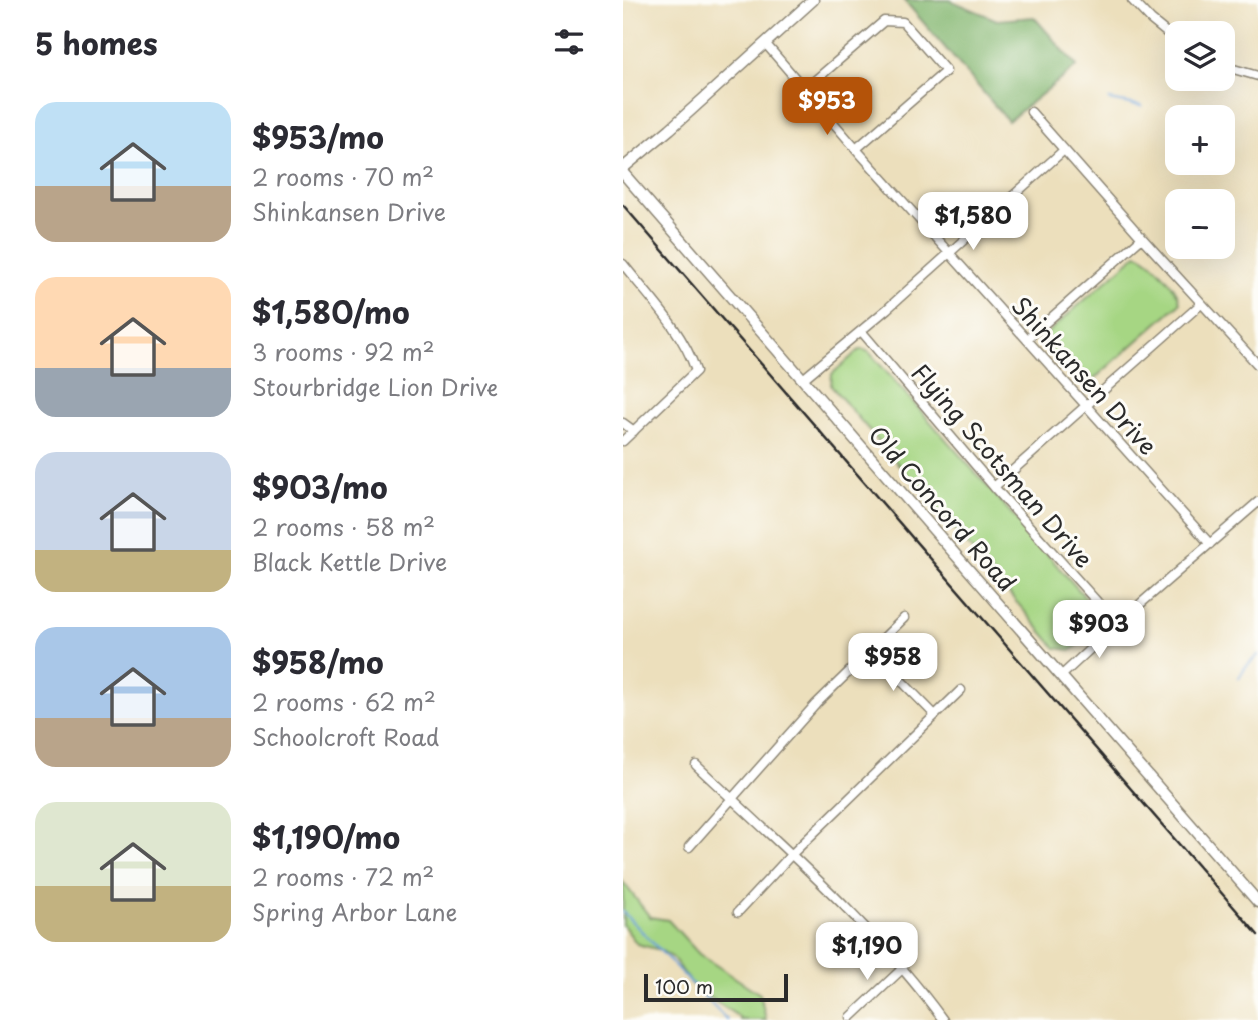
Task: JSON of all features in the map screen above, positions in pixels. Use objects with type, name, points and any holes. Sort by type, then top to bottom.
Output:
[{"type":"street","points":[[623,167],[670,129],[813,0]]},
{"type":"street","points":[[1132,0],[1165,32]]},
{"type":"street","points":[[804,89],[884,21],[903,22],[946,71],[856,149]]},
{"type":"street","name":"Shinkansen Drive","points":[[765,43],[856,149],[1210,544]]},
{"type":"street","points":[[1235,69],[1258,76]]},
{"type":"street","points":[[1031,112],[1142,239],[1256,360]]},
{"type":"street","points":[[803,379],[862,332],[1064,150]]},
{"type":"street","name":"Old Concord Road","points":[[623,173],[1258,902]]},
{"type":"street","points":[[1027,339],[1142,239]]},
{"type":"street","points":[[623,264],[690,354],[696,371],[623,441]]},
{"type":"street","points":[[994,487],[1201,304]]},
{"type":"street","name":"Flying Scotsman Drive","points":[[862,332],[994,487],[1117,624]]},
{"type":"street","points":[[623,423],[633,431]]},
{"type":"street","points":[[1061,676],[1258,502]]},
{"type":"street","points":[[689,847],[816,704],[904,618]]},
{"type":"street","points":[[871,650],[935,715]]},
{"type":"street","points":[[739,912],[791,855],[961,690]]},
{"type":"street","points":[[696,765],[824,886],[902,969],[943,1020]]},
{"type":"street","points":[[851,1017],[902,969]]},
{"type":"green space","points":[[904,0],[950,0],[997,20],[1034,17],[1077,66],[1008,121]]},
{"type":"green space","points":[[1137,254],[1163,275],[1175,290],[1180,303],[1086,386],[1078,383],[1043,342],[1046,334]]},
{"type":"green space","points":[[859,350],[869,352],[1099,613],[1095,630],[1072,650],[1056,648],[831,386],[832,374]]},
{"type":"green space","points":[[623,882],[650,917],[668,920],[699,954],[760,994],[766,1020],[740,1020],[694,987],[673,958],[660,950],[637,944],[623,925]]},
{"type":"waterway","points":[[1109,100],[1142,106]]},
{"type":"waterway","points":[[1239,678],[1258,655]]},
{"type":"waterway","points":[[623,912],[727,1020]]},
{"type":"railway","points":[[623,205],[1258,935]]}]
